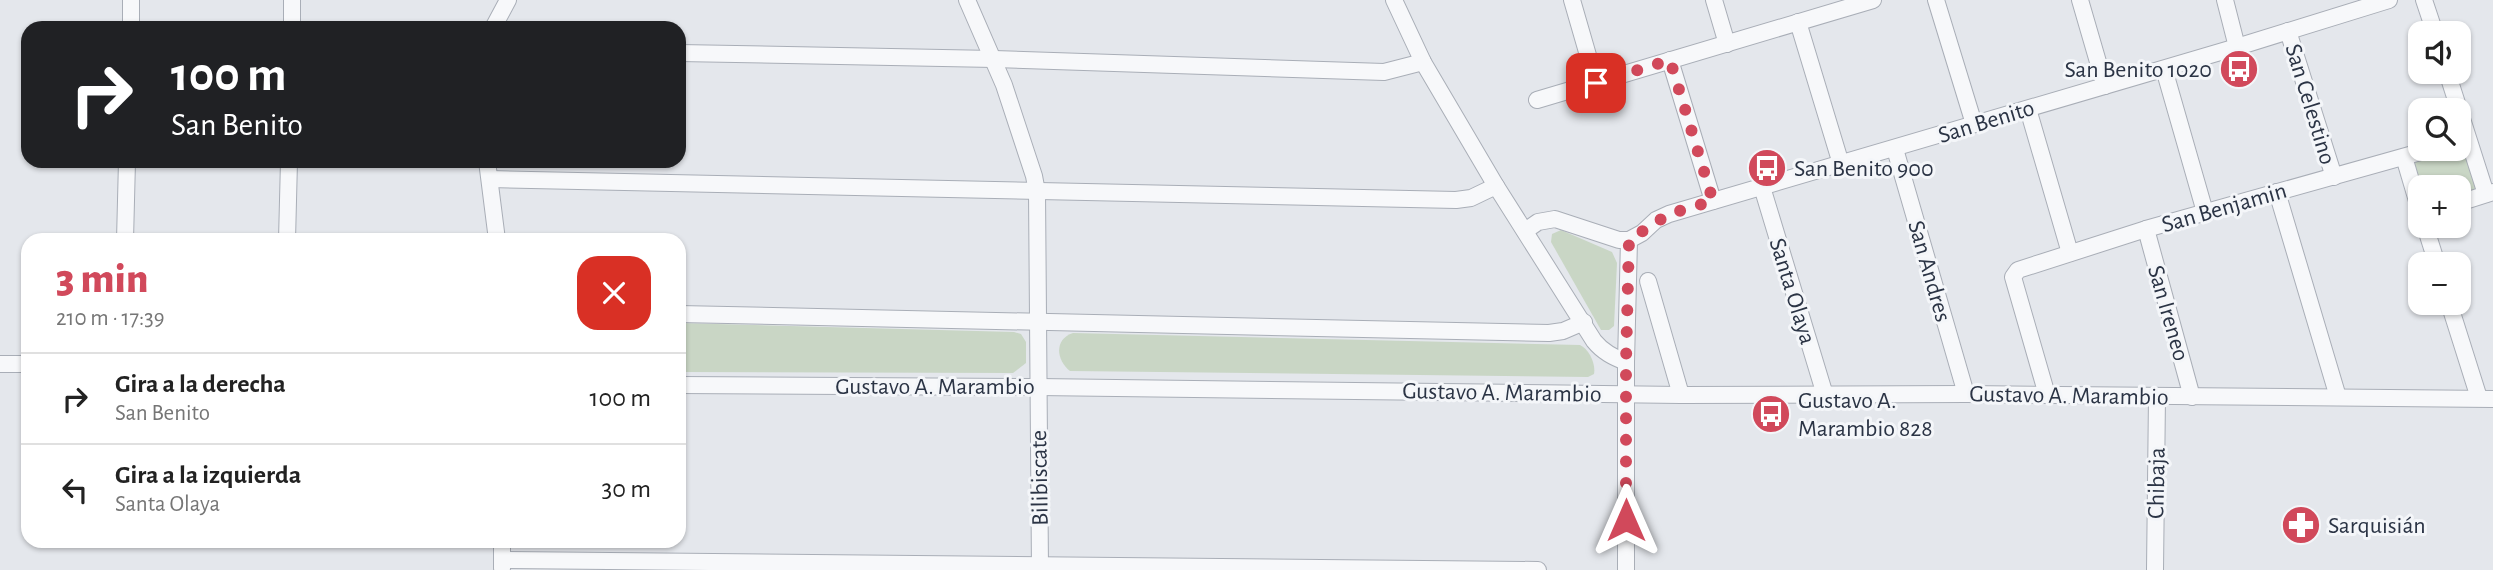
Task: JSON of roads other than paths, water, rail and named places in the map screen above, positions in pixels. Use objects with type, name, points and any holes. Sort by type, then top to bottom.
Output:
[{"type":"street","points":[[131,0],[131,21]]},
{"type":"street","points":[[292,0],[292,21]]},
{"type":"street","points":[[497,21],[508,0]]},
{"type":"street","name":"Bilibiscate","points":[[967,0],[994,59],[1037,192],[1041,568]]},
{"type":"street","points":[[1395,0],[1423,62],[1496,186],[1600,349],[1626,362]]},
{"type":"street","points":[[1572,0],[1596,83]]},
{"type":"street","points":[[1714,0],[1727,44]]},
{"type":"street","points":[[1936,0],[1975,124]]},
{"type":"street","points":[[2080,0],[2105,86]]},
{"type":"street","points":[[2225,0],[2237,47]]},
{"type":"street","name":"San Benito","points":[[1629,240],[1669,214],[2164,69],[2367,4],[2389,0]]},
{"type":"street","points":[[2424,0],[2431,21]]},
{"type":"street","points":[[1537,100],[1863,1]]},
{"type":"street","points":[[1798,22],[1840,164]]},
{"type":"street","name":"San Celestino","points":[[2288,31],[2334,177]]},
{"type":"street","points":[[686,53],[994,59],[1384,72],[1423,62]]},
{"type":"street","points":[[1670,60],[1713,201]]},
{"type":"street","points":[[2164,69],[2206,212]]},
{"type":"street","points":[[2028,108],[2070,253]]},
{"type":"street","name":"San Andres","points":[[1895,149],[1966,394]]},
{"type":"street","points":[[2471,154],[2490,193],[2471,200]]},
{"type":"street","name":"San Benjamin","points":[[2047,395],[2013,277],[2018,270],[2146,229],[2408,156]]},
{"type":"street","points":[[2404,157],[2409,175]]},
{"type":"street","points":[[125,233],[127,168]]},
{"type":"street","points":[[287,233],[289,168]]},
{"type":"street","points":[[488,168],[496,233]]},
{"type":"street","points":[[490,179],[1455,200],[1471,198],[1496,186]]},
{"type":"street","name":"Santa Olaya","points":[[1762,187],[1825,395]]},
{"type":"street","points":[[2277,192],[2339,397]]},
{"type":"street","points":[[1525,231],[1538,222],[1555,219],[1619,240],[1629,240],[1626,570]]},
{"type":"street","name":"San Ireneo","points":[[2146,229],[2192,397]]},
{"type":"street","points":[[1648,281],[1681,395]]},
{"type":"street","points":[[686,314],[1549,334],[1584,322]]},
{"type":"street","points":[[2454,315],[2486,398]]},
{"type":"street","points":[[0,364],[21,364]]},
{"type":"street","name":"Gustavo A. Marambio","points":[[686,385],[1681,395],[2486,398]]},
{"type":"street","name":"Chibaja","points":[[2155,570],[2157,397]]},
{"type":"street","points":[[502,565],[1538,570]]},
{"type":"place","name":"San Benito 1020","points":[[2239,69]]},
{"type":"place","name":"San Benito 900","points":[[1767,168]]},
{"type":"place","name":"Gustavo A. Marambio 828","points":[[1771,414]]},
{"type":"place","name":"Sarquisián","points":[[2301,525]]}]
